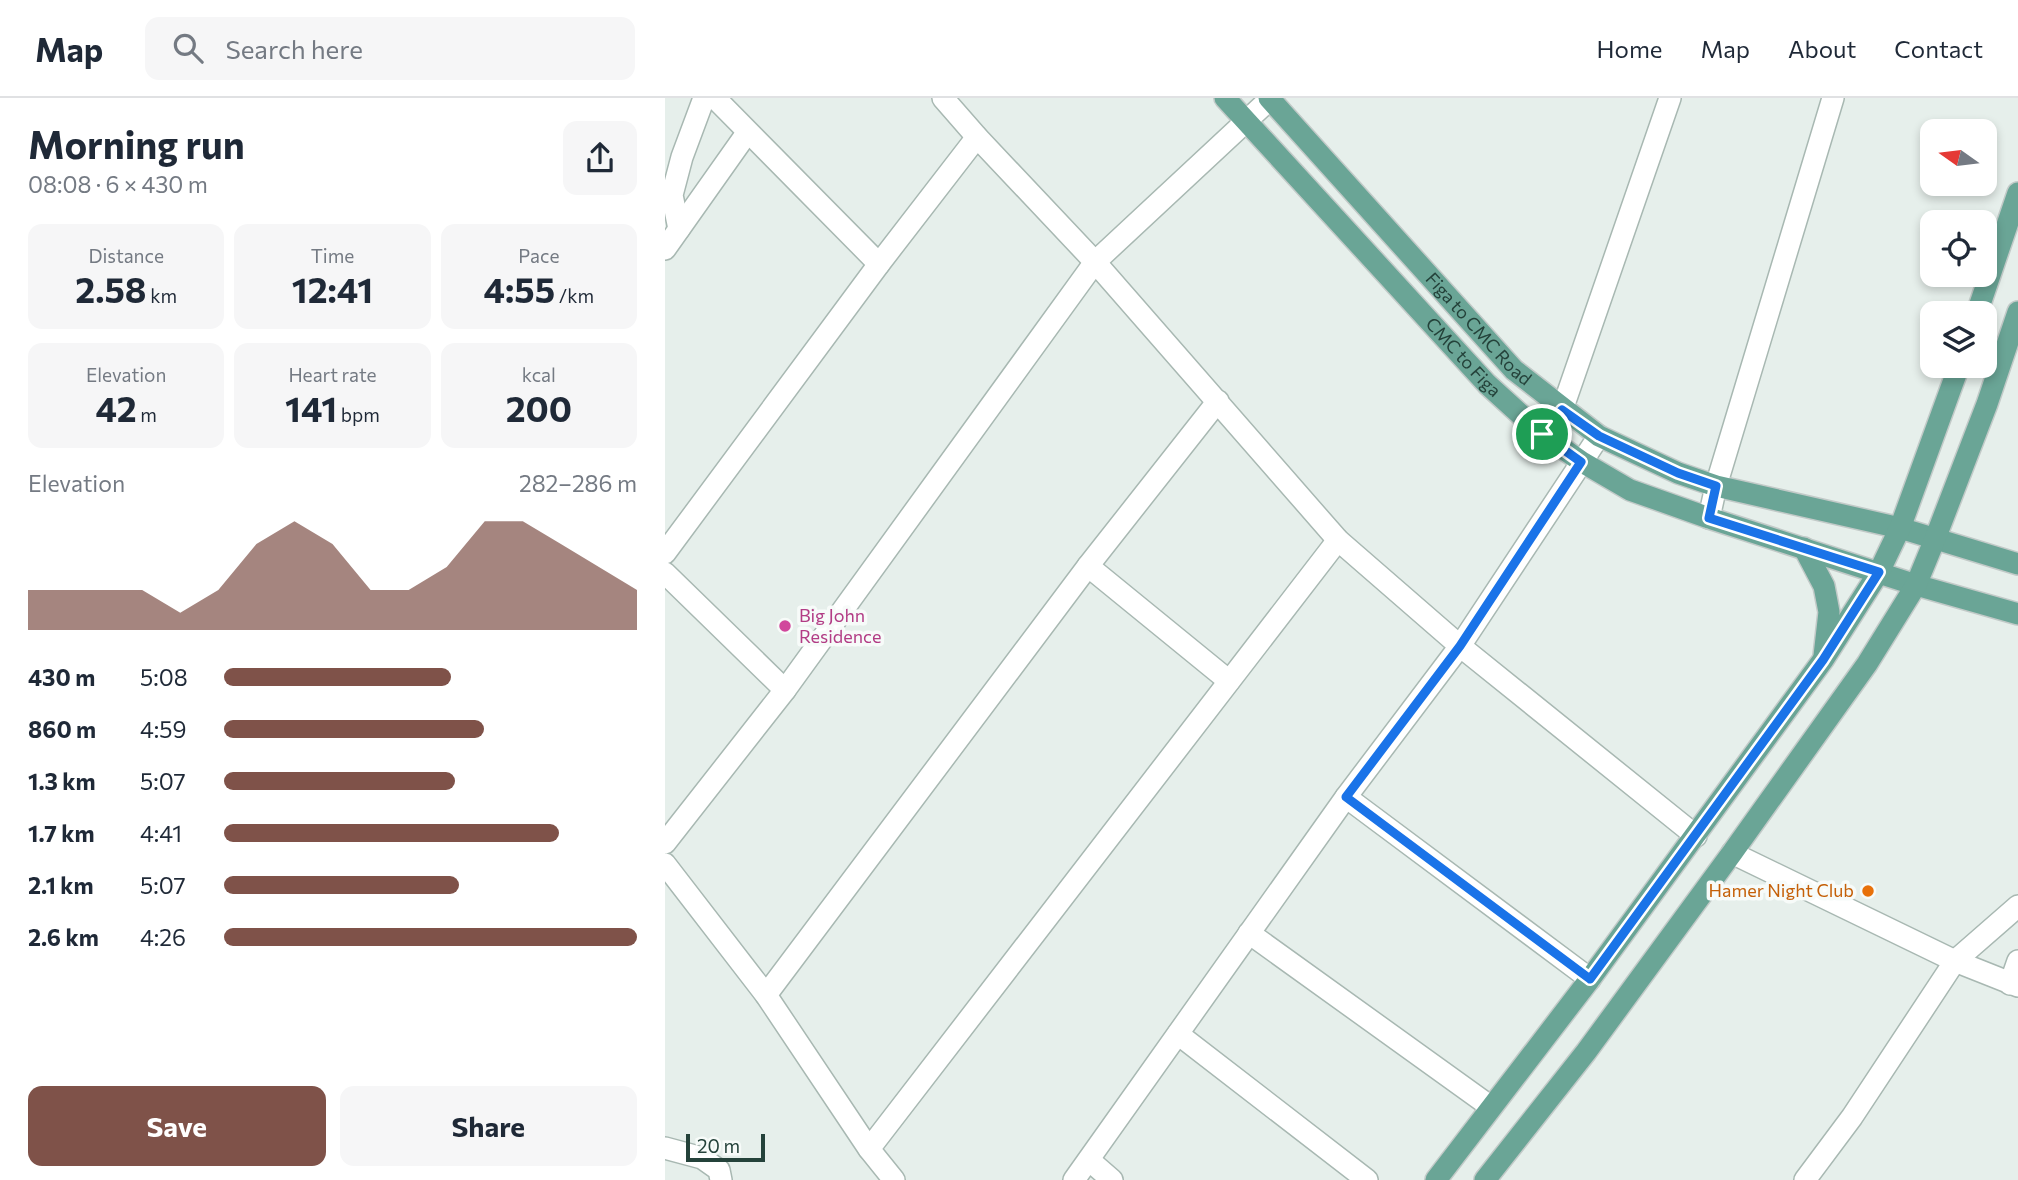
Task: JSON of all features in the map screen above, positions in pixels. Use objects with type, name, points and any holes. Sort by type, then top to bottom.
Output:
[{"type":"main road","name":"CMC to Figa","points":[[1225,98],[1487,384],[1542,434],[1581,462],[1630,489],[1709,518],[1916,585],[2018,614]]},
{"type":"main road","name":"Figa to CMC Road","points":[[1269,99],[1514,370],[1562,410],[1599,436],[1678,473],[1716,486],[1900,528],[2018,564]]},
{"type":"main road","points":[[1981,301],[2018,193]]},
{"type":"main road","points":[[1485,1180],[1585,1052],[1732,853],[1867,664],[1916,585],[1987,404],[2018,312]]},
{"type":"main road","points":[[1436,1180],[1590,979],[1823,660],[1879,572],[1900,528],[1955,378]]},
{"type":"main road","points":[[1804,548],[1824,586],[1829,612],[1823,660]]},
{"type":"street","points":[[679,229],[673,195],[682,157],[704,98]]},
{"type":"street","points":[[943,98],[1095,262],[1338,540],[1460,646],[1696,836]]},
{"type":"street","points":[[1542,434],[1562,410],[1670,98]]},
{"type":"street","points":[[1709,518],[1716,486],[1833,98]]},
{"type":"street","points":[[665,843],[785,690],[1095,262],[1269,99]]},
{"type":"street","points":[[727,102],[747,133],[879,264]]},
{"type":"street","points":[[665,249],[747,133]]},
{"type":"street","points":[[665,554],[879,264],[977,137]]},
{"type":"street","points":[[766,995],[1088,566],[1218,401]]},
{"type":"street","points":[[1074,1180],[1346,797],[1460,646],[1599,436]]},
{"type":"street","points":[[869,1149],[1338,540]]},
{"type":"street","points":[[1088,566],[1229,681]]},
{"type":"street","points":[[665,573],[785,690]]},
{"type":"street","points":[[1346,797],[1590,979]]},
{"type":"street","points":[[1732,853],[1955,961],[2014,985],[2018,961]]},
{"type":"street","points":[[665,864],[766,995],[869,1149],[894,1180]]},
{"type":"street","points":[[1805,1180],[1852,1117],[1955,961],[2018,906]]},
{"type":"street","points":[[1249,933],[1491,1107]]},
{"type":"street","points":[[1178,1034],[1367,1180]]},
{"type":"street","points":[[665,1148],[702,1158],[719,1170],[721,1180]]},
{"type":"street","points":[[1089,1160],[1112,1180]]},
{"type":"place","name":"Big John Residence","points":[[785,626]]},
{"type":"place","name":"Hamer Night Club","points":[[1868,891]]},
{"type":"route","points":[[1562,410],[1599,436],[1678,473],[1716,486],[1709,518],[1879,572],[1823,660],[1590,979],[1346,797],[1460,646],[1581,462],[1542,434],[1562,410]]}]
